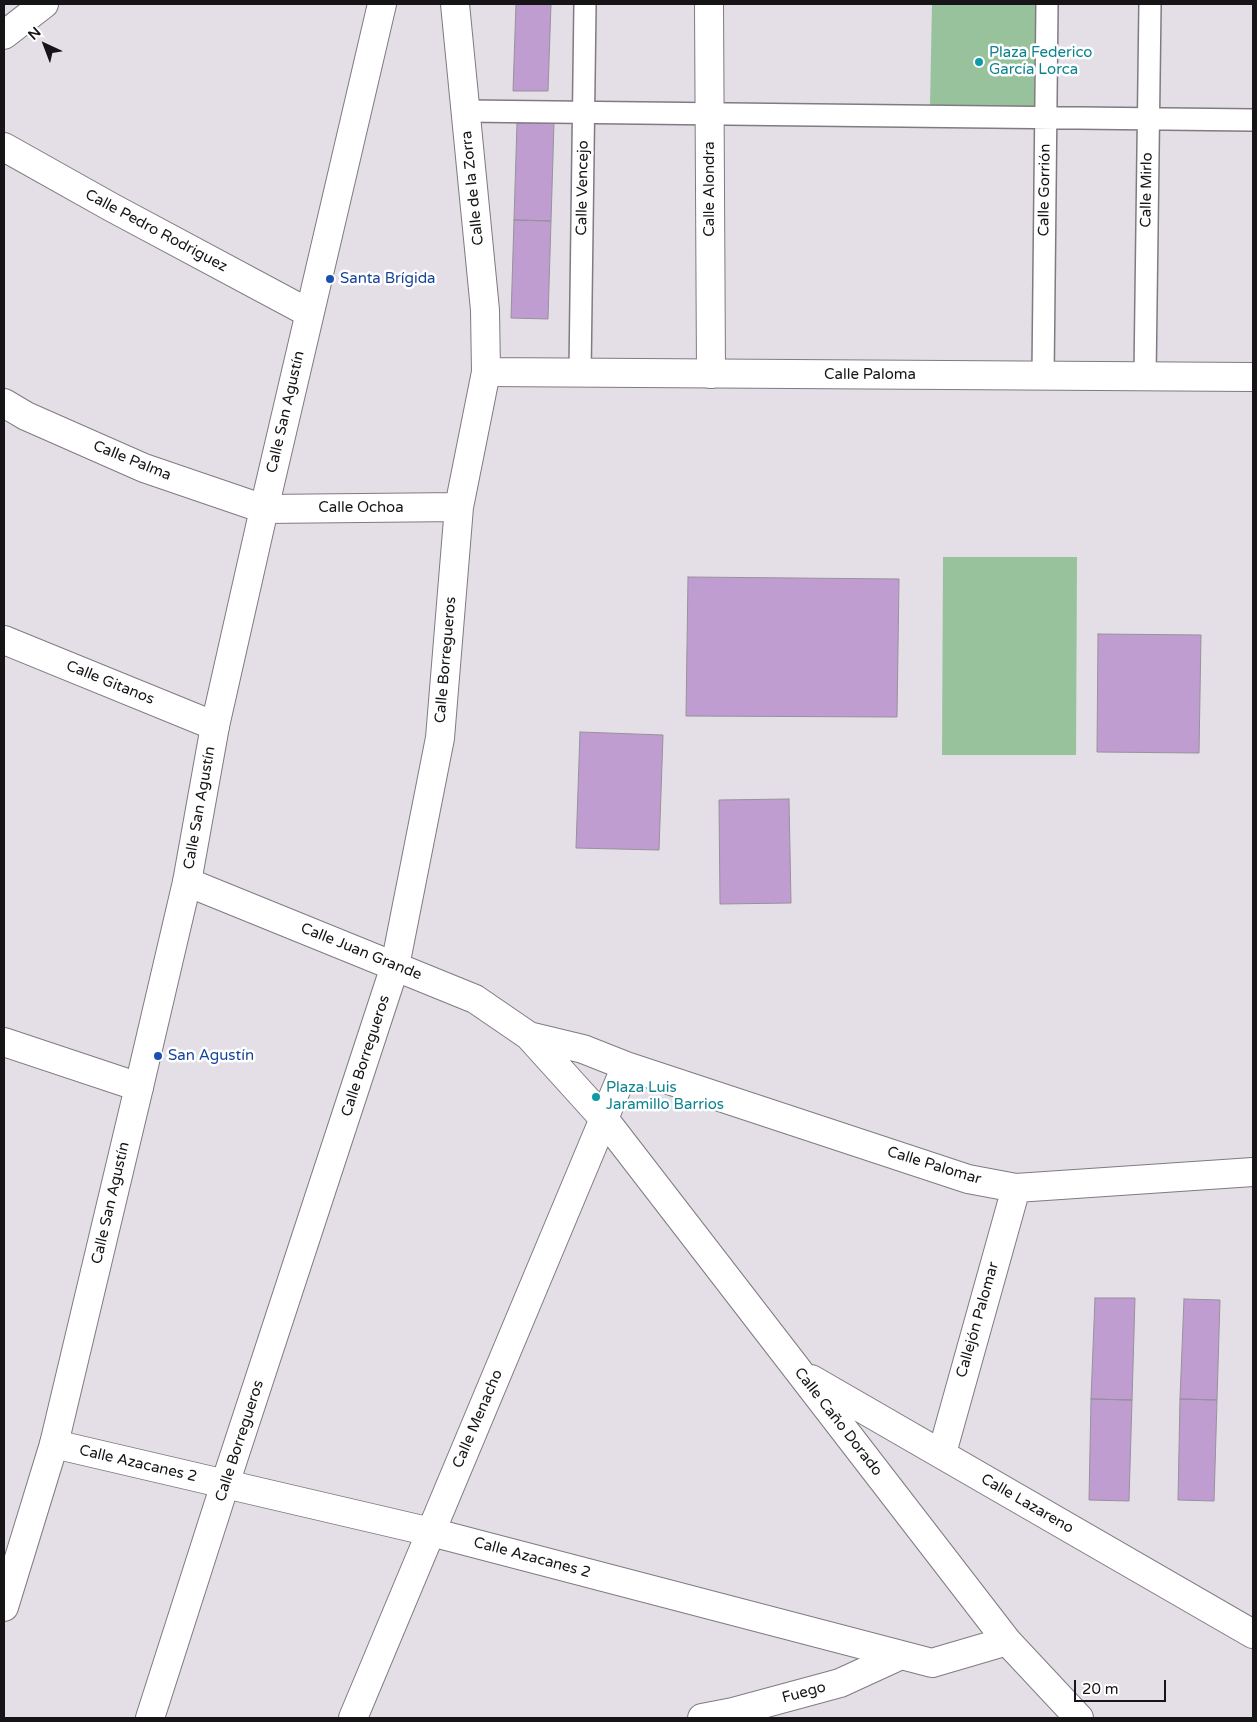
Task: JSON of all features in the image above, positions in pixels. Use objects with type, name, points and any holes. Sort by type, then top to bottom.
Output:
[{"type":"street","points":[[4,35],[44,4]]},
{"type":"street","name":"Calle San Agustín","points":[[4,1608],[54,1444],[139,1087],[187,882],[215,726],[382,4]]},
{"type":"street","name":"Calle de la Zorra","points":[[455,4],[485,310],[486,372]]},
{"type":"street","name":"Calle Vencejo","points":[[580,373],[585,4]]},
{"type":"street","name":"Calle Alondra","points":[[709,4],[711,374]]},
{"type":"street","name":"Calle Gorrión","points":[[1043,376],[1047,4]]},
{"type":"street","name":"Calle Mirlo","points":[[1145,376],[1150,4]]},
{"type":"street","points":[[465,111],[1253,120]]},
{"type":"street","name":"Calle Pedro Rodriguez","points":[[4,147],[111,207],[309,313]]},
{"type":"street","name":"Calle Paloma","points":[[486,372],[1253,377]]},
{"type":"street","name":"Calle Borregueros","points":[[150,1718],[396,966],[440,738],[459,507],[486,372]]},
{"type":"street","name":"Calle Palma","points":[[4,403],[26,416],[144,468],[264,509]]},
{"type":"street","name":"Calle Ochoa","points":[[264,509],[459,507]]},
{"type":"street","name":"Calle Gitanos","points":[[4,640],[215,726]]},
{"type":"street","name":"Calle Juan Grande","points":[[187,882],[475,999],[529,1036]]},
{"type":"street","points":[[529,1036],[583,1048],[626,1066],[605,1120],[529,1036]]},
{"type":"street","points":[[4,1042],[139,1087]]},
{"type":"street","name":"Calle Palomar","points":[[626,1066],[968,1179],[1016,1188],[1253,1172]]},
{"type":"street","name":"Calle Caño Dorado","points":[[605,1120],[1007,1641],[1078,1718]]},
{"type":"street","name":"Calle Menacho","points":[[353,1718],[605,1120]]},
{"type":"street","name":"Callejón Palomar","points":[[942,1454],[1016,1188]]},
{"type":"street","name":"Calle Lazareno","points":[[800,1373],[1253,1634]]},
{"type":"street","name":"Calle Azacanes 2","points":[[54,1444],[431,1532],[932,1663],[1007,1641]]},
{"type":"street","name":"Fuego","points":[[702,1718],[733,1712],[840,1684],[901,1655]]},
{"type":"green space","name":"Plaza Federico García Lorca","points":[[932,4],[1036,4],[1034,108],[930,106]]},
{"type":"green space","points":[[943,557],[1077,557],[1076,755],[942,755]]},
{"type":"building","points":[[516,4],[551,4],[548,91],[513,91]]},
{"type":"building","points":[[517,123],[554,123],[551,221],[514,220]]},
{"type":"building","points":[[514,220],[551,221],[548,319],[511,318]]},
{"type":"building","points":[[688,577],[899,579],[897,717],[686,716]]},
{"type":"building","points":[[1098,634],[1201,635],[1199,753],[1097,752]]},
{"type":"building","points":[[580,732],[663,735],[659,850],[576,848]]},
{"type":"building","points":[[789,799],[791,903],[720,904],[719,800]]},
{"type":"building","points":[[1095,1298],[1135,1298],[1132,1400],[1091,1399]]},
{"type":"building","points":[[1184,1299],[1220,1300],[1217,1400],[1180,1399]]},
{"type":"building","points":[[1091,1399],[1132,1400],[1129,1501],[1089,1500]]},
{"type":"building","points":[[1180,1399],[1217,1400],[1214,1501],[1178,1500]]},
{"type":"place","name":"Plaza Federico García Lorca","points":[[979,62]]},
{"type":"place","name":"Santa Brígida","points":[[330,279]]},
{"type":"place","name":"San Agustín","points":[[158,1056]]},
{"type":"place","name":"Plaza Luis Jaramillo Barrios","points":[[596,1097]]}]
